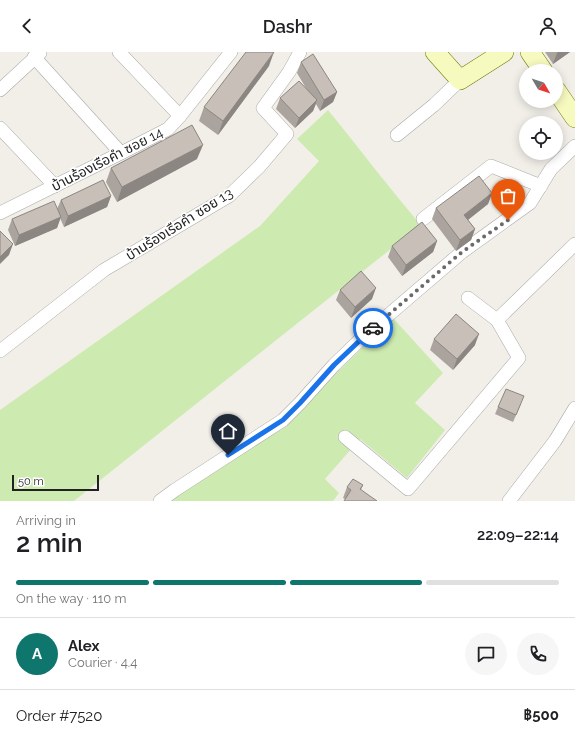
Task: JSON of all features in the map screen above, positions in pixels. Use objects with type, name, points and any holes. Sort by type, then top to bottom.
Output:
[{"type":"street","points":[[119,52],[180,116]]},
{"type":"street","name":"บ้านร้องเรือคำ ซอย 14","points":[[0,213],[168,129],[231,52]]},
{"type":"street","name":"บ้านร้องเรือคำ ซอย 13","points":[[0,352],[104,270],[229,196],[259,167],[287,134],[263,108],[289,72],[300,52]]},
{"type":"street","points":[[435,52],[460,80]]},
{"type":"street","points":[[397,135],[434,106],[460,80],[504,52]]},
{"type":"street","points":[[530,52],[538,64]]},
{"type":"street","points":[[0,90],[37,55],[121,153]]},
{"type":"street","points":[[563,100],[575,118]]},
{"type":"street","points":[[0,128],[55,186]]},
{"type":"street","points":[[160,501],[283,420],[334,365],[364,336],[462,252],[530,203],[551,169],[575,146]]},
{"type":"street","points":[[422,218],[491,166],[541,186]]},
{"type":"street","points":[[497,320],[575,244]]},
{"type":"street","points":[[345,437],[408,489],[519,358],[497,320],[468,298]]},
{"type":"street","points":[[509,501],[555,441],[575,408]]},
{"type":"green space","points":[[328,110],[421,225],[74,501],[0,501],[0,410],[260,226],[319,161],[297,139]]},
{"type":"green space","points":[[393,318],[443,373],[415,403],[445,430],[407,478],[360,439],[325,479],[339,493],[333,501],[169,501],[282,426]]},
{"type":"building","points":[[246,52],[274,52],[223,121],[204,107]]},
{"type":"building","points":[[313,54],[337,92],[324,100],[301,62]]},
{"type":"building","points":[[299,81],[317,100],[299,118],[280,98]]},
{"type":"building","points":[[192,125],[203,145],[122,187],[111,168]]},
{"type":"building","points":[[479,176],[492,193],[464,215],[475,229],[460,240],[436,208]]},
{"type":"building","points":[[103,180],[111,196],[68,216],[61,200]]},
{"type":"building","points":[[54,201],[61,217],[19,235],[12,219]]},
{"type":"building","points":[[422,222],[437,241],[406,265],[392,246]]},
{"type":"building","points":[[0,231],[13,244],[0,257]]},
{"type":"building","points":[[361,271],[376,288],[355,307],[340,290]]},
{"type":"building","points":[[456,314],[479,334],[457,359],[434,339]]},
{"type":"building","points":[[506,389],[524,396],[516,415],[498,407]]},
{"type":"building","points":[[353,479],[363,485],[360,489],[377,501],[344,501],[351,490],[347,487]]},
{"type":"way so far","points":[[373,328],[462,252],[508,220]]},
{"type":"route","points":[[228,455],[283,420],[334,365],[373,328]]}]
